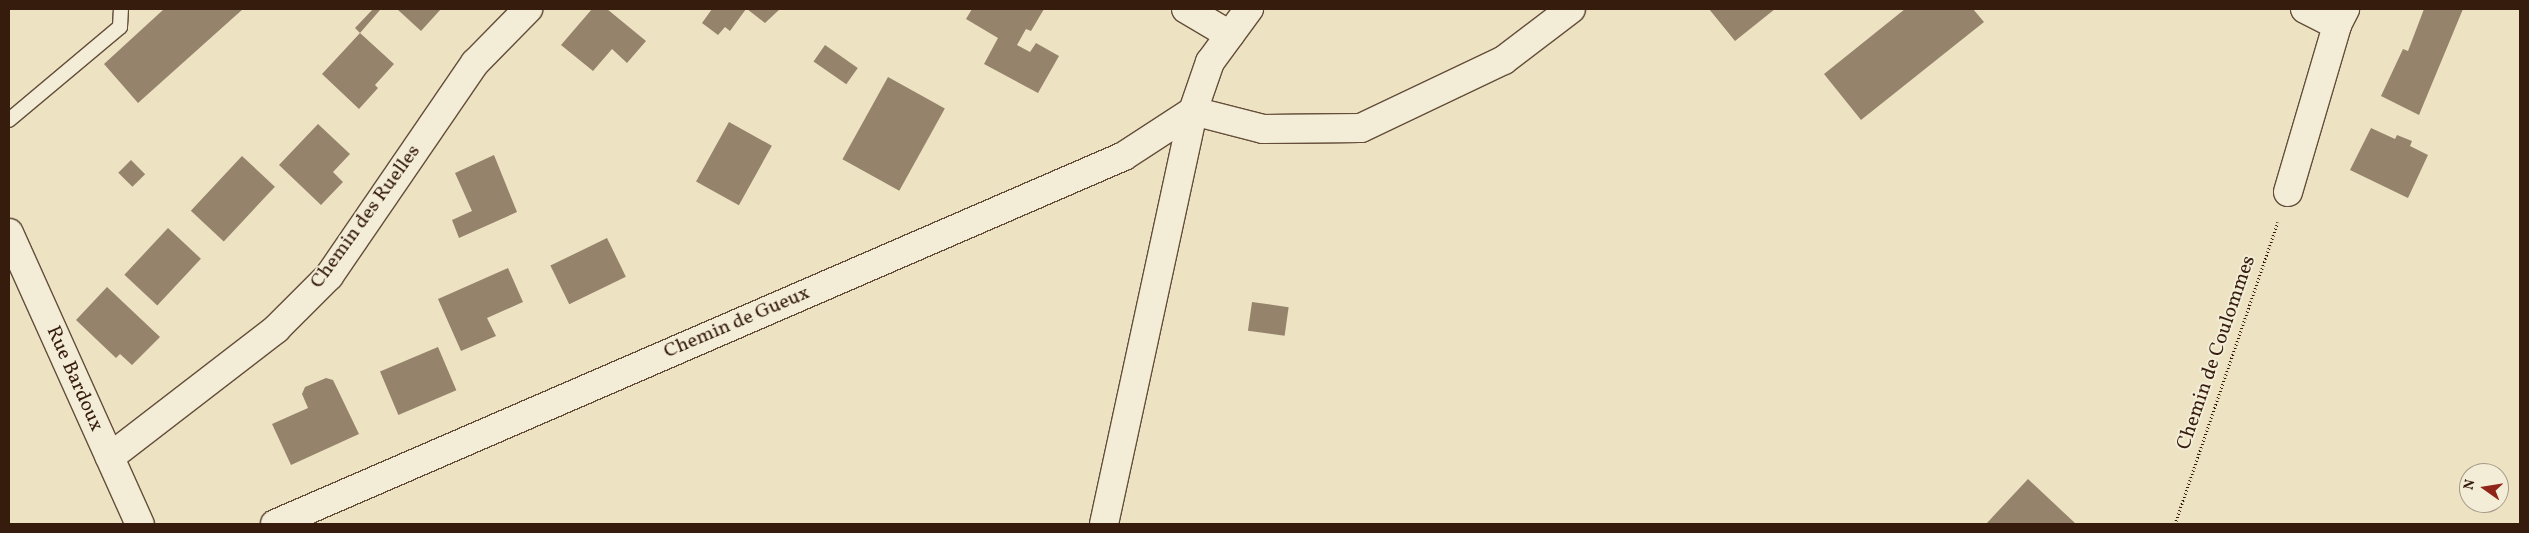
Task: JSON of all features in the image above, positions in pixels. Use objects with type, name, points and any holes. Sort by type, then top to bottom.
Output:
[{"type":"street","name":"Chemin des Ruelles","points":[[110,457],[276,329],[329,276],[475,63],[528,9]]},
{"type":"street","points":[[1186,9],[1230,35]]},
{"type":"street","points":[[1104,524],[1194,111],[1210,62],[1249,9]]},
{"type":"street","points":[[1194,111],[1263,129],[1361,128],[1504,60],[1571,9]]},
{"type":"street","points":[[2288,192],[2341,17],[2305,9]]},
{"type":"street","name":"Chemin de Gueux","points":[[275,524],[1124,156],[1194,111]]},
{"type":"street","name":"Rue Bardoux","points":[[9,233],[140,524]]},
{"type":"lane","points":[[9,120],[120,27],[121,9]]},
{"type":"path","name":"Chemin de Coulommes","points":[[2175,524],[2288,192]]},
{"type":"building","points":[[164,9],[243,9],[138,103],[104,64]]},
{"type":"building","points":[[373,9],[380,10],[360,33],[355,28]]},
{"type":"building","points":[[397,9],[441,9],[421,31]]},
{"type":"building","points":[[592,9],[607,9],[646,41],[627,63],[612,49],[593,71],[561,45]]},
{"type":"building","points":[[712,9],[746,9],[730,31],[725,27],[718,35],[702,23]]},
{"type":"building","points":[[747,9],[780,9],[765,23]]},
{"type":"building","points":[[972,9],[1044,9],[1031,31],[1026,29],[1017,45],[1030,52],[1036,43],[1059,56],[1038,93],[984,64],[998,38],[966,19]]},
{"type":"building","points":[[1709,9],[1775,9],[1735,41]]},
{"type":"building","points":[[1905,9],[1973,9],[1984,22],[1861,120],[1824,74]]},
{"type":"building","points":[[2424,9],[2463,9],[2419,115],[2381,96],[2403,49],[2408,51]]},
{"type":"building","points":[[360,33],[394,64],[375,85],[378,88],[359,109],[322,74]]},
{"type":"building","points":[[825,45],[858,68],[846,84],[814,61]]},
{"type":"building","points":[[888,77],[945,109],[899,191],[842,159]]},
{"type":"building","points":[[729,122],[772,146],[739,205],[696,181]]},
{"type":"building","points":[[318,124],[350,154],[333,172],[343,182],[321,205],[279,165]]},
{"type":"building","points":[[2371,128],[2395,139],[2397,135],[2412,141],[2410,146],[2428,155],[2408,198],[2350,170]]},
{"type":"building","points":[[494,155],[517,212],[459,238],[452,220],[472,211],[455,173]]},
{"type":"building","points":[[242,156],[275,187],[224,242],[191,211]]},
{"type":"building","points":[[131,160],[145,174],[132,187],[118,173]]},
{"type":"building","points":[[168,228],[201,259],[157,305],[124,275]]},
{"type":"building","points":[[607,238],[626,277],[569,304],[550,266]]},
{"type":"building","points":[[508,268],[523,302],[487,318],[496,336],[461,351],[438,299]]},
{"type":"building","points":[[107,287],[160,337],[132,365],[120,354],[116,358],[76,320]]},
{"type":"building","points":[[1252,302],[1289,307],[1285,336],[1248,331]]},
{"type":"building","points":[[438,347],[456,390],[398,415],[380,372]]},
{"type":"building","points":[[326,378],[333,380],[359,434],[291,465],[272,424],[308,408],[302,394],[305,387]]},
{"type":"building","points":[[2028,479],[2076,524],[1986,524]]}]
